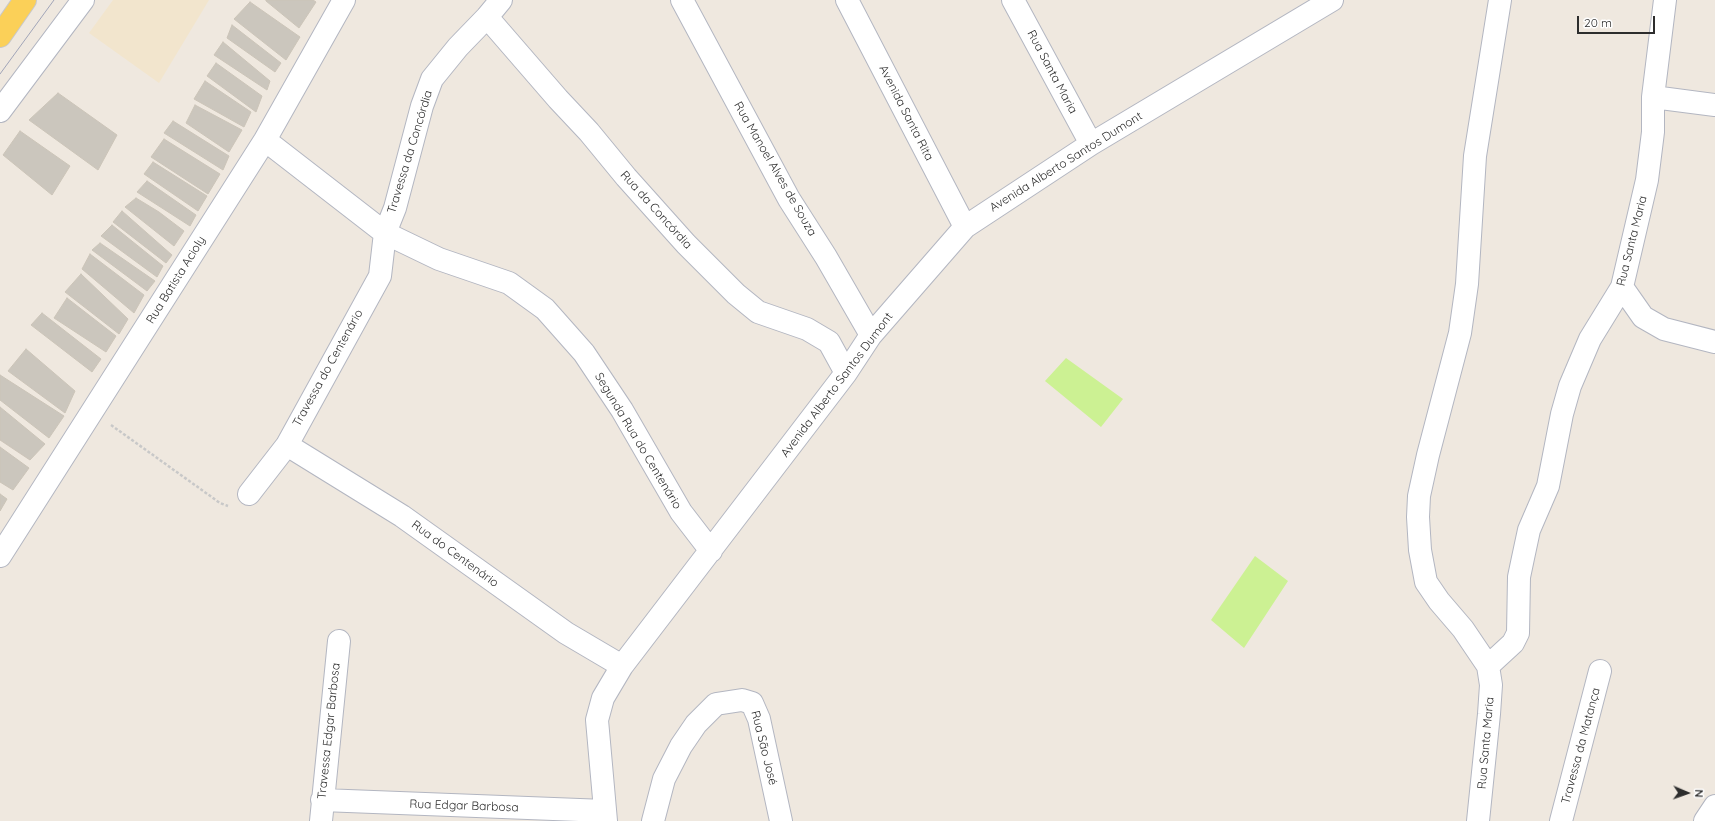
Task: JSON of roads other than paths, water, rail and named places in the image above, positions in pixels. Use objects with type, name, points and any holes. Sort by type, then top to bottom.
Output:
[{"type":"main road","points":[[0,36],[25,0]]},
{"type":"street","points":[[0,111],[83,0]]},
{"type":"street","name":"Rua Batista Acioly","points":[[0,556],[264,140],[344,0]]},
{"type":"street","name":"Travessa da Concórdia","points":[[384,233],[395,208],[422,106],[432,79],[458,47],[501,0]]},
{"type":"street","name":"Rua Manoel Alves de Souza","points":[[682,0],[789,199],[826,257],[871,335]]},
{"type":"street","name":"Avenida Santa Rita","points":[[847,0],[965,227]]},
{"type":"street","name":"Rua Santa Maria","points":[[1013,0],[1092,144]]},
{"type":"street","name":"Avenida Alberto Santos Dumont","points":[[606,816],[597,720],[603,698],[622,666],[846,373],[871,335],[965,227],[1092,144],[1332,0]]},
{"type":"street","name":"Rua Santa Maria","points":[[1478,821],[1491,685],[1488,666],[1463,629],[1439,601],[1426,582],[1420,550],[1418,517],[1419,496],[1428,455],[1460,333],[1467,284],[1475,156],[1500,0]]},
{"type":"street","name":"Rua Santa Maria","points":[[1488,666],[1512,643],[1518,633],[1519,577],[1529,530],[1548,486],[1564,407],[1590,339],[1622,287],[1647,180],[1653,132],[1653,97],[1665,0]]},
{"type":"street","name":"Rua da Concórdia","points":[[487,17],[686,244],[736,294],[758,312],[807,329],[829,342],[846,373]]},
{"type":"street","points":[[1653,97],[1715,106]]},
{"type":"street","name":"Segunda Rua do Centenário","points":[[264,140],[384,233],[439,259],[509,284],[545,310],[584,354],[622,410],[681,512],[711,551]]},
{"type":"street","name":"Travessa do Centenário","points":[[249,494],[286,445],[380,276],[384,233]]},
{"type":"street","points":[[1622,287],[1643,317],[1664,329],[1715,342]]},
{"type":"street","name":"Rua do Centenário","points":[[286,445],[402,516],[566,633],[622,666]]},
{"type":"street","name":"Travessa Edgar Barbosa","points":[[322,811],[338,641]]},
{"type":"street","name":"Travessa da Matança","points":[[1561,821],[1600,671]]},
{"type":"street","name":"Rua São José","points":[[653,821],[664,779],[681,746],[696,724],[716,704],[731,700],[742,700],[752,703],[759,719],[781,821]]},
{"type":"street","name":"Rua Edgar Barbosa","points":[[322,811],[606,816]]},
{"type":"tram line","points":[[0,74],[54,0]]}]
